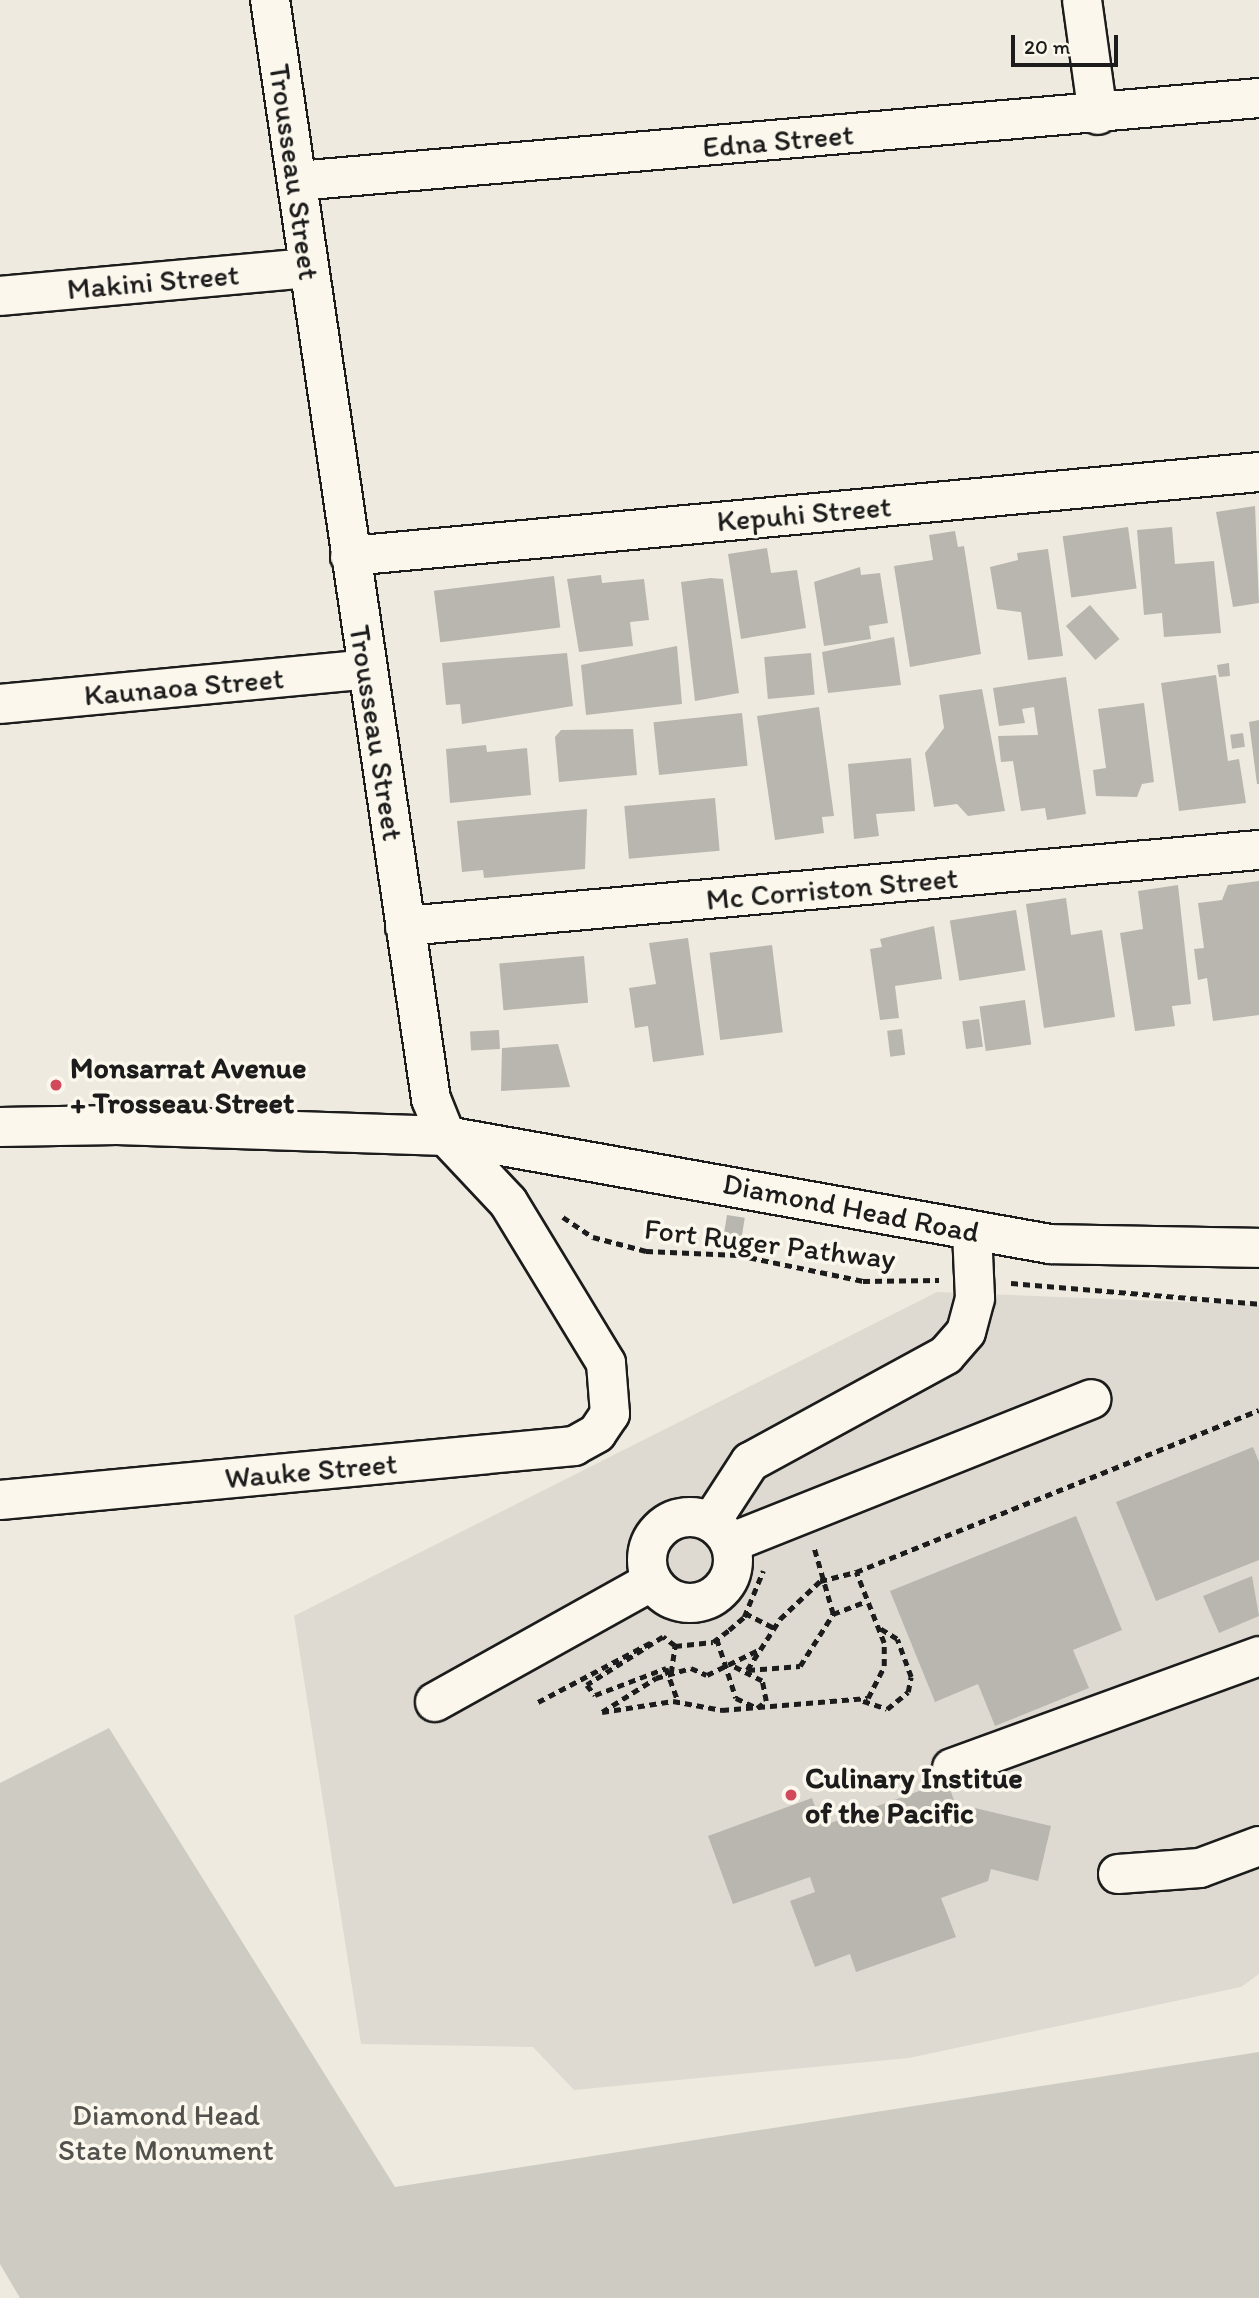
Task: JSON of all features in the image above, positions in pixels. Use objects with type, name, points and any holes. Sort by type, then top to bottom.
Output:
[{"type":"street","name":"Trousseau Street","points":[[270,0],[297,181],[306,268],[431,1099],[446,1136],[508,1202],[606,1363],[610,1414]]},
{"type":"street","points":[[1082,0],[1098,115]]},
{"type":"street","name":"Edna Street","points":[[297,181],[1098,115],[1259,98]]},
{"type":"street","name":"Makini Street","points":[[0,296],[306,268]]},
{"type":"street","name":"Kepuhi Street","points":[[350,556],[1259,472]]},
{"type":"street","name":"Kaunaoa Street","points":[[0,704],[367,669]]},
{"type":"street","name":"Mc Corriston Street","points":[[405,926],[1259,850]]},
{"type":"street","name":"Diamond Head Road","points":[[0,1127],[117,1125],[446,1136],[812,1197],[972,1233],[1050,1244],[1259,1248]]},
{"type":"street","points":[[972,1233],[975,1280],[966,1332],[946,1355],[750,1462],[720,1533],[732,1572],[702,1601],[673,1600],[652,1581],[647,1553],[659,1529],[684,1517],[720,1533],[1091,1399]]},
{"type":"street","name":"Wauke Street","points":[[0,1500],[574,1446],[597,1433],[610,1414]]},
{"type":"street","points":[[435,1702],[652,1581]]},
{"type":"street","points":[[952,1768],[1259,1656]]},
{"type":"street","points":[[1118,1874],[1200,1868],[1259,1846]]},
{"type":"path","name":"Fort Ruger Pathway","points":[[555,1209],[593,1237],[646,1251],[738,1255],[863,1281],[975,1280],[1259,1304]]},
{"type":"path","points":[[747,1670],[774,1629],[820,1581],[856,1572],[1259,1410]]},
{"type":"path","points":[[803,1544],[812,1543],[820,1581],[833,1614]]},
{"type":"path","points":[[663,1637],[675,1646],[717,1639],[746,1612],[767,1566]]},
{"type":"path","points":[[856,1572],[877,1627],[884,1666],[863,1700]]},
{"type":"path","points":[[728,1663],[747,1670],[800,1666],[833,1614],[867,1601]]},
{"type":"path","points":[[746,1612],[774,1629]]},
{"type":"path","points":[[760,1649],[707,1675],[691,1668],[671,1674],[602,1712],[678,1701],[757,1708],[863,1700],[887,1709],[908,1692],[911,1677],[897,1639],[877,1627]]},
{"type":"path","points":[[663,1637],[587,1685],[594,1695],[653,1668],[671,1674]]},
{"type":"path","points":[[538,1702],[663,1637]]},
{"type":"path","points":[[717,1639],[728,1663],[730,1691],[757,1708]]},
{"type":"path","points":[[675,1646],[671,1674],[678,1701]]},
{"type":"path","points":[[747,1670],[769,1693],[757,1708]]},
{"type":"shaded area","name":"Culinary Institue of the Pacific","points":[[937,1292],[1259,1305],[1259,1974],[1241,1987],[909,2058],[574,2090],[533,2047],[361,2044],[294,1616]]},
{"type":"green space","name":"Diamond Head State Monument","points":[[109,1728],[395,2187],[1259,2052],[1259,2298],[20,2298],[0,2264],[0,1783]]},
{"type":"building","points":[[1255,506],[1259,603],[1233,607],[1216,512]]},
{"type":"building","points":[[1128,527],[1137,588],[1071,598],[1063,536]]},
{"type":"building","points":[[1172,527],[1175,564],[1214,561],[1221,633],[1164,637],[1162,613],[1144,615],[1137,530]]},
{"type":"building","points":[[955,531],[958,547],[964,546],[981,654],[910,667],[894,566],[933,560],[929,535]]},
{"type":"building","points":[[767,548],[771,573],[797,570],[806,628],[741,639],[728,554]]},
{"type":"building","points":[[1048,549],[1063,656],[1028,660],[1021,612],[997,609],[990,567],[1018,560],[1017,553]]},
{"type":"building","points":[[860,567],[861,575],[880,573],[888,623],[869,626],[871,639],[824,646],[814,582]]},
{"type":"building","points":[[601,575],[602,583],[644,579],[649,620],[630,622],[633,646],[579,652],[567,579]]},
{"type":"building","points":[[554,576],[560,628],[440,642],[434,591]]},
{"type":"building","points":[[723,579],[739,693],[695,701],[681,582]]},
{"type":"building","points":[[1090,605],[1120,639],[1095,660],[1066,626]]},
{"type":"building","points":[[894,637],[901,685],[828,693],[822,652]]},
{"type":"building","points":[[677,646],[682,704],[586,715],[581,665]]},
{"type":"building","points":[[567,653],[573,706],[462,724],[460,704],[446,705],[442,663]]},
{"type":"building","points":[[811,653],[815,695],[768,699],[764,657]]},
{"type":"building","points":[[1229,663],[1230,676],[1219,677],[1217,665]]},
{"type":"building","points":[[1216,675],[1228,761],[1239,759],[1246,803],[1179,811],[1161,683]]},
{"type":"building","points":[[1066,677],[1086,814],[1047,820],[1045,808],[1021,811],[1013,761],[1001,762],[998,736],[1038,735],[1034,707],[1022,709],[1025,723],[999,726],[993,688]]},
{"type":"building","points":[[982,689],[1005,811],[968,816],[957,804],[934,807],[925,753],[944,728],[939,695]]},
{"type":"building","points":[[1144,703],[1154,782],[1142,784],[1137,797],[1096,796],[1093,770],[1106,768],[1098,709]]},
{"type":"building","points":[[819,707],[834,816],[822,817],[824,833],[775,840],[757,716]]},
{"type":"building","points":[[742,713],[748,766],[659,775],[653,722]]},
{"type":"building","points":[[1259,720],[1259,784],[1257,784],[1249,722]]},
{"type":"building","points":[[633,729],[637,775],[559,782],[555,737],[561,730]]},
{"type":"building","points":[[1243,733],[1245,747],[1232,749],[1230,735]]},
{"type":"building","points":[[486,745],[487,752],[527,748],[531,795],[450,803],[446,749]]},
{"type":"building","points":[[911,758],[915,811],[876,814],[879,836],[854,839],[848,764]]},
{"type":"building","points":[[715,798],[720,851],[629,859],[624,806]]},
{"type":"building","points":[[587,809],[585,869],[484,878],[483,870],[462,872],[457,821]]},
{"type":"building","points":[[1259,881],[1259,1015],[1213,1021],[1207,978],[1198,980],[1194,949],[1204,948],[1198,903],[1222,900],[1228,885]]},
{"type":"building","points":[[1178,885],[1191,1004],[1172,1006],[1175,1026],[1135,1031],[1120,933],[1143,929],[1138,891]]},
{"type":"building","points":[[1066,898],[1071,935],[1102,930],[1115,1017],[1044,1028],[1026,904]]},
{"type":"building","points":[[1016,910],[1026,970],[959,981],[950,920]]},
{"type":"building","points":[[934,926],[942,979],[895,986],[899,1018],[880,1020],[870,949],[882,947],[880,939]]},
{"type":"building","points":[[688,938],[704,1055],[653,1062],[648,1026],[635,1028],[629,988],[656,984],[649,943]]},
{"type":"building","points":[[772,945],[783,1032],[720,1040],[709,953]]},
{"type":"building","points":[[584,956],[588,1003],[503,1010],[499,963]]},
{"type":"building","points":[[1025,1000],[1031,1045],[986,1051],[979,1006]]},
{"type":"building","points":[[979,1019],[983,1047],[966,1049],[962,1021]]},
{"type":"building","points":[[902,1029],[905,1055],[890,1057],[887,1031]]},
{"type":"building","points":[[499,1030],[500,1049],[471,1050],[470,1032]]},
{"type":"building","points":[[558,1044],[570,1087],[501,1091],[502,1048]]},
{"type":"building","points":[[727,1215],[745,1218],[742,1237],[724,1234]]},
{"type":"building","points":[[1253,1447],[1259,1462],[1259,1560],[1156,1601],[1116,1502]]},
{"type":"building","points":[[1076,1516],[1122,1630],[1073,1650],[1089,1688],[995,1726],[978,1684],[935,1702],[890,1591]]},
{"type":"building","points":[[1252,1576],[1259,1616],[1219,1633],[1203,1596]]},
{"type":"building","points":[[947,1781],[959,1814],[975,1808],[1051,1826],[1038,1881],[991,1869],[988,1881],[941,1898],[956,1937],[856,1972],[850,1954],[815,1967],[790,1901],[815,1892],[810,1877],[733,1904],[708,1836],[812,1798],[822,1826]]},
{"type":"place","name":"Monsarrat Avenue + Trosseau Street","points":[[56,1085]]},
{"type":"place","name":"Culinary Institue of the Pacific","points":[[791,1795]]}]
